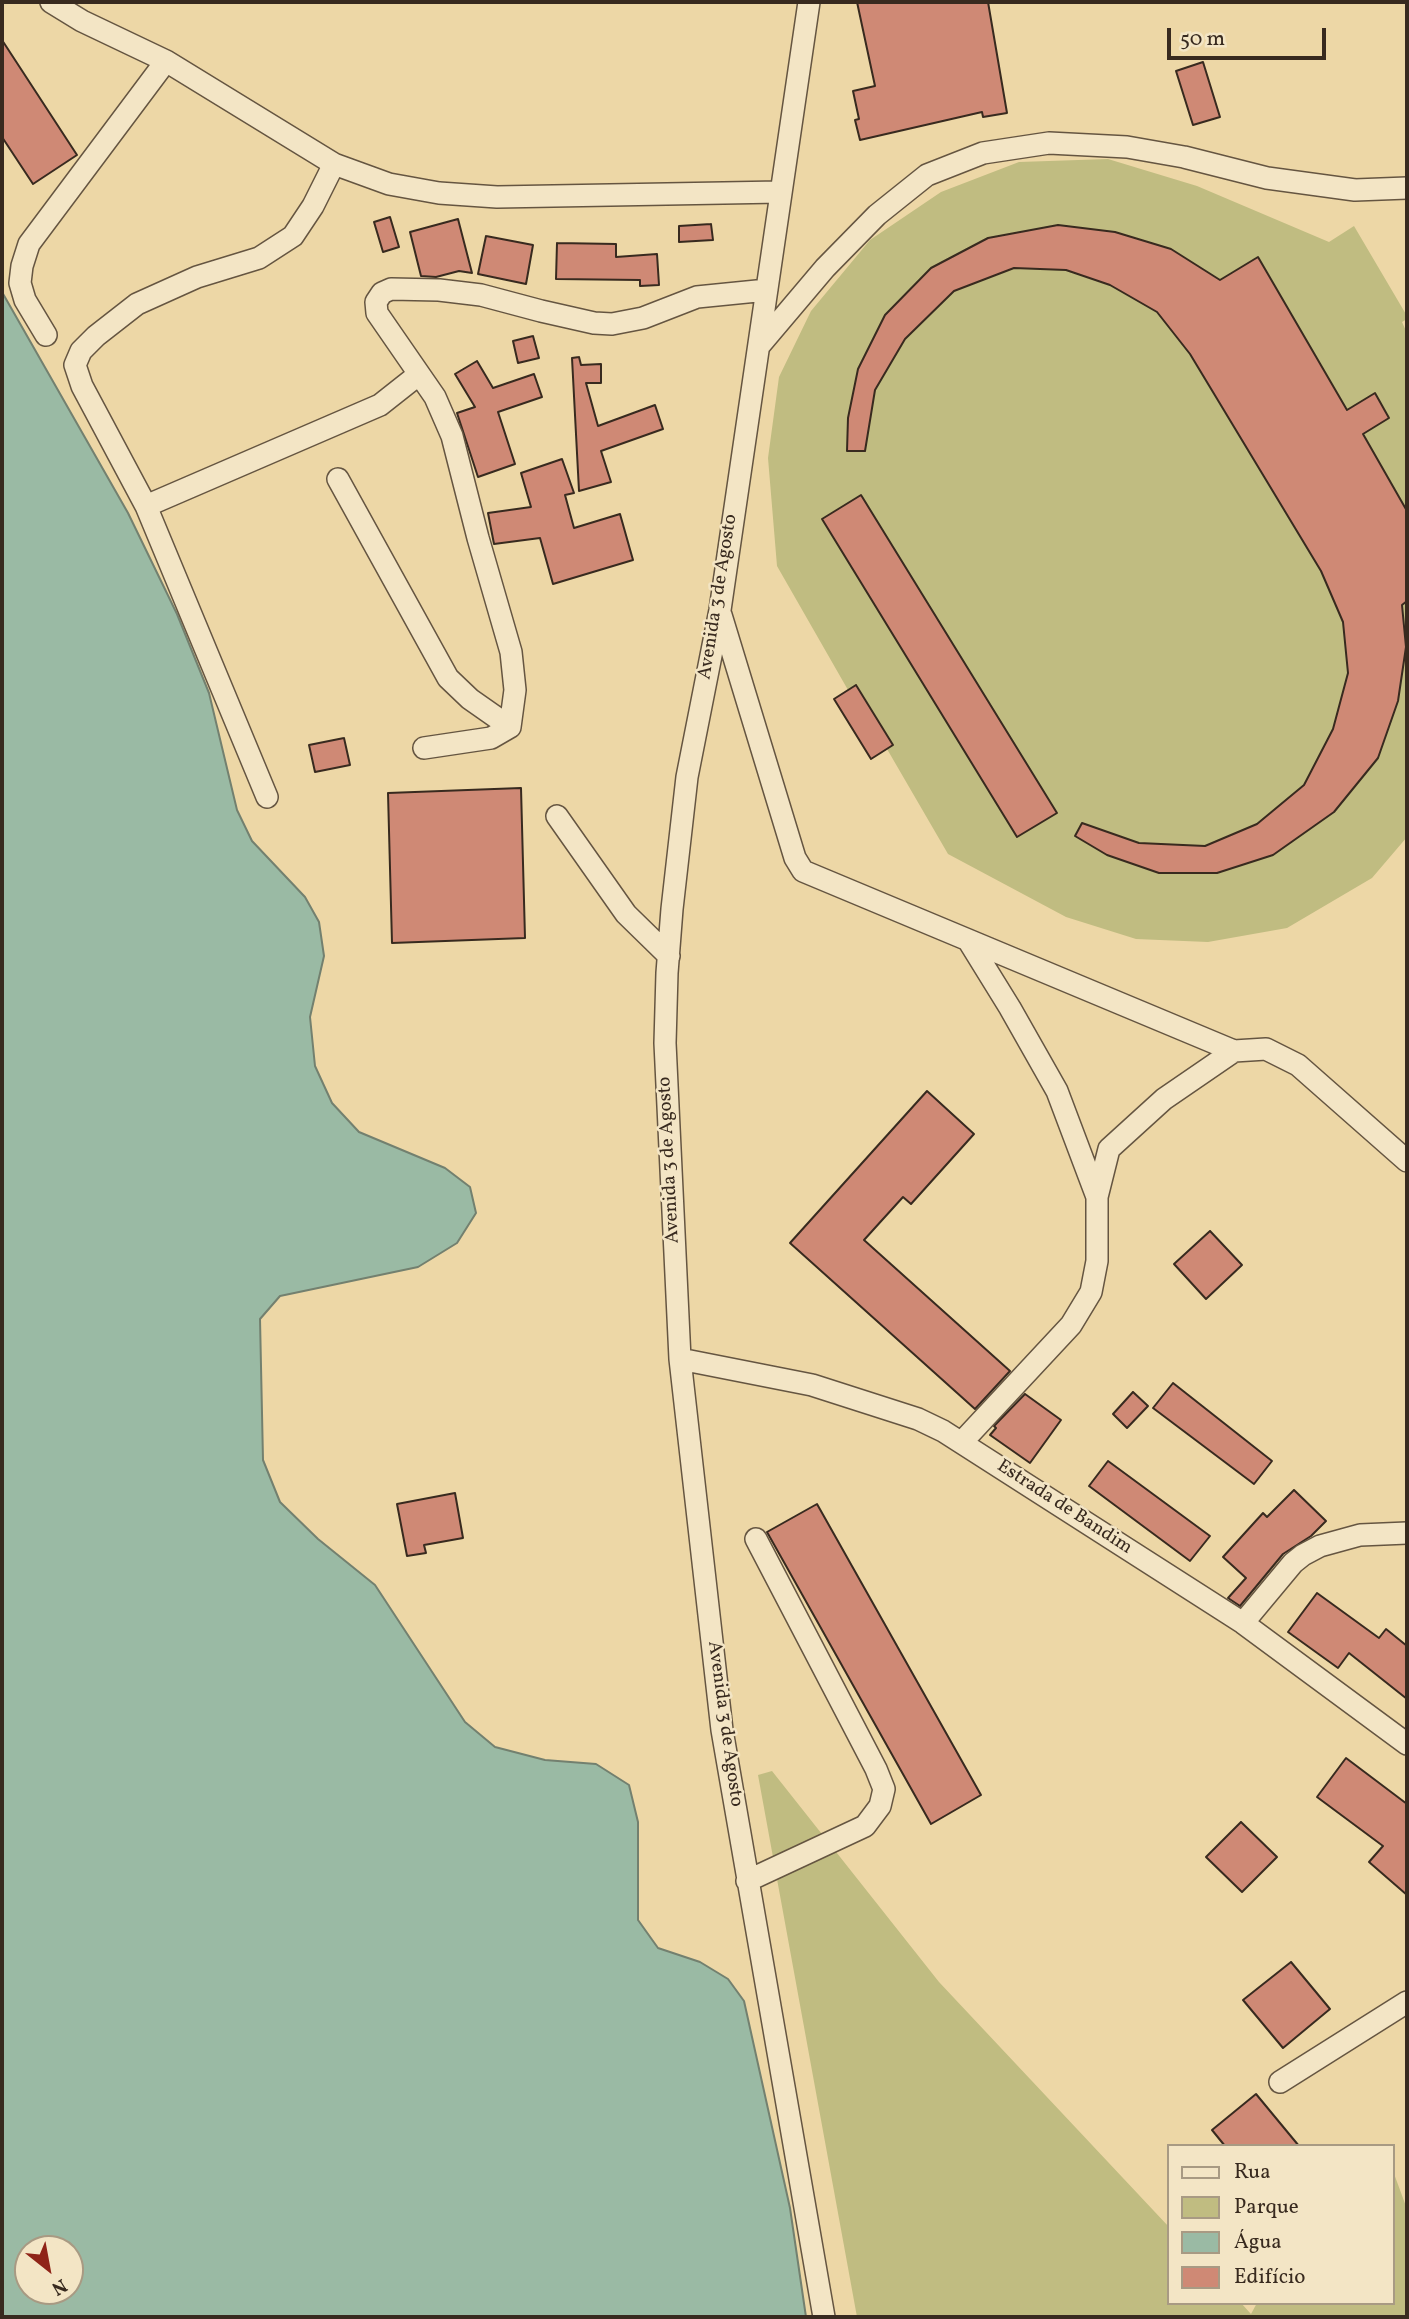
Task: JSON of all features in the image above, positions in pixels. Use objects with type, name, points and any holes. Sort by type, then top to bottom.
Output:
[{"type":"street","points":[[51,2],[82,21],[166,61],[334,164],[389,184],[439,193],[497,197],[780,192]]},
{"type":"street","name":"Avenida 3 de Agosto","points":[[809,2],[720,610],[687,777],[672,909],[665,1043],[680,1359],[722,1730],[824,2317]]},
{"type":"street","points":[[46,335],[25,300],[20,283],[29,244],[166,61]]},
{"type":"street","points":[[759,346],[825,268],[877,215],[927,175],[983,153],[1049,143],[1127,147],[1184,157],[1267,178],[1355,190],[1407,188]]},
{"type":"street","points":[[267,797],[146,506],[82,386],[75,365],[81,351],[96,336],[137,304],[197,277],[259,258],[293,236],[313,206],[334,164]]},
{"type":"street","points":[[510,727],[515,690],[511,652],[478,538],[453,436],[435,397],[377,313],[376,302],[382,293],[391,289],[439,289],[481,295],[541,311],[612,324],[643,318],[696,297],[767,290]]},
{"type":"street","points":[[146,506],[380,405],[418,375]]},
{"type":"street","points":[[338,479],[448,678],[470,699],[510,727]]},
{"type":"street","points":[[720,610],[795,858],[803,871],[1234,1051],[1266,1049],[1298,1065],[1404,1154]]},
{"type":"street","points":[[424,748],[491,738],[510,727]]},
{"type":"street","points":[[557,816],[626,914],[669,956]]},
{"type":"street","points":[[968,940],[1057,1091],[1097,1197]]},
{"type":"street","points":[[962,1442],[1071,1325],[1091,1292],[1097,1261],[1097,1197],[1110,1149],[1164,1099],[1234,1051]]},
{"type":"street","name":"Estrada de Bandim","points":[[680,1359],[823,1388],[918,1419],[962,1442],[1243,1623],[1407,1744]]},
{"type":"street","points":[[1243,1623],[1293,1563],[1303,1555],[1337,1540],[1360,1535],[1407,1533]]},
{"type":"street","points":[[747,1881],[865,1826],[880,1806],[884,1789],[756,1539]]},
{"type":"street","points":[[1280,2082],[1407,2001]]},
{"type":"green space","points":[[1108,159],[1197,186],[1329,242],[1354,226],[1407,316],[1402,322],[1407,333],[1407,837],[1372,878],[1287,928],[1208,942],[1136,939],[1066,917],[948,854],[887,749],[893,744],[857,685],[848,690],[777,566],[768,458],[779,377],[811,311],[870,240],[941,192],[1019,162]]},
{"type":"green space","points":[[772,1771],[939,1982],[1168,2226],[1168,2305],[1243,2305],[1251,2314],[1256,2305],[1395,2305],[1395,2176],[1407,2209],[1407,2317],[857,2317],[758,1775]]},
{"type":"water","points":[[2,292],[128,513],[177,614],[209,693],[237,810],[252,841],[305,897],[319,922],[324,956],[310,1017],[315,1066],[332,1103],[359,1132],[445,1168],[470,1187],[476,1213],[457,1243],[418,1267],[280,1296],[260,1319],[263,1460],[280,1502],[318,1539],[375,1585],[465,1722],[495,1747],[545,1760],[596,1764],[629,1785],[638,1822],[638,1920],[658,1948],[700,1962],[728,1979],[744,2001],[790,2208],[806,2317],[2,2317]]},
{"type":"building","points":[[857,2],[988,2],[1007,113],[983,117],[982,112],[860,140],[855,120],[859,119],[853,91],[875,86]]},
{"type":"building","points":[[2,40],[77,155],[33,184],[2,137]]},
{"type":"building","points":[[1203,62],[1220,117],[1193,125],[1176,71]]},
{"type":"building","points":[[390,217],[399,247],[383,252],[374,222]]},
{"type":"building","points":[[458,219],[472,273],[459,271],[436,277],[421,276],[410,232]]},
{"type":"building","points":[[711,224],[713,240],[679,242],[679,226]]},
{"type":"building","points":[[1058,225],[1115,232],[1171,249],[1220,280],[1258,257],[1347,410],[1375,393],[1389,418],[1363,434],[1407,511],[1407,601],[1402,605],[1406,647],[1398,701],[1378,758],[1334,812],[1273,855],[1217,873],[1159,873],[1107,855],[1075,836],[1082,823],[1139,843],[1205,846],[1257,824],[1304,785],[1333,729],[1348,673],[1343,622],[1321,571],[1190,354],[1157,312],[1110,285],[1066,270],[1014,268],[954,291],[905,339],[875,390],[865,451],[847,451],[848,418],[858,369],[885,315],[931,268],[988,238]]},
{"type":"building","points":[[486,236],[533,245],[526,284],[478,274]]},
{"type":"building","points":[[557,243],[616,244],[616,257],[657,254],[659,285],[640,286],[640,280],[556,279]]},
{"type":"building","points":[[533,336],[539,358],[518,363],[513,341]]},
{"type":"building","points":[[579,357],[581,365],[601,364],[601,383],[586,383],[598,426],[655,405],[663,429],[601,451],[611,482],[579,491],[572,358]]},
{"type":"building","points":[[477,361],[493,388],[534,374],[542,397],[498,412],[515,464],[478,477],[457,413],[475,407],[455,374]]},
{"type":"building","points":[[562,459],[574,493],[565,495],[574,528],[620,514],[633,560],[553,584],[540,538],[494,544],[488,513],[531,507],[521,473]]},
{"type":"building","points":[[861,495],[1057,813],[1017,837],[822,519]]},
{"type":"building","points":[[856,685],[893,745],[871,759],[834,699]]},
{"type":"building","points":[[344,738],[350,765],[315,772],[309,745]]},
{"type":"building","points":[[521,788],[525,938],[392,943],[388,793]]},
{"type":"building","points":[[927,1091],[974,1134],[911,1204],[903,1197],[864,1240],[1010,1371],[975,1409],[790,1243]]},
{"type":"building","points":[[1210,1231],[1242,1265],[1206,1299],[1174,1264]]},
{"type":"building","points":[[1173,1383],[1272,1461],[1254,1484],[1153,1408]]},
{"type":"building","points":[[1133,1392],[1148,1406],[1127,1428],[1113,1414]]},
{"type":"building","points":[[1025,1394],[1061,1420],[1030,1463],[990,1435],[996,1428],[994,1426]]},
{"type":"building","points":[[1108,1461],[1210,1536],[1190,1561],[1089,1486]]},
{"type":"building","points":[[1294,1490],[1326,1521],[1311,1536],[1283,1554],[1240,1606],[1228,1598],[1246,1578],[1223,1557],[1263,1513],[1267,1517]]},
{"type":"building","points":[[455,1493],[463,1538],[424,1545],[426,1553],[407,1556],[397,1504]]},
{"type":"building","points":[[817,1504],[981,1795],[931,1824],[767,1532]]},
{"type":"building","points":[[1317,1593],[1379,1638],[1386,1629],[1407,1646],[1407,1699],[1349,1653],[1338,1668],[1288,1632]]},
{"type":"building","points":[[1346,1758],[1407,1804],[1407,1895],[1369,1862],[1383,1846],[1317,1797]]},
{"type":"building","points":[[1241,1822],[1277,1857],[1242,1892],[1206,1857]]},
{"type":"building","points":[[1291,1962],[1330,2009],[1283,2048],[1243,2000]]},
{"type":"building","points":[[1256,2094],[1297,2144],[1223,2144],[1212,2130]]}]
